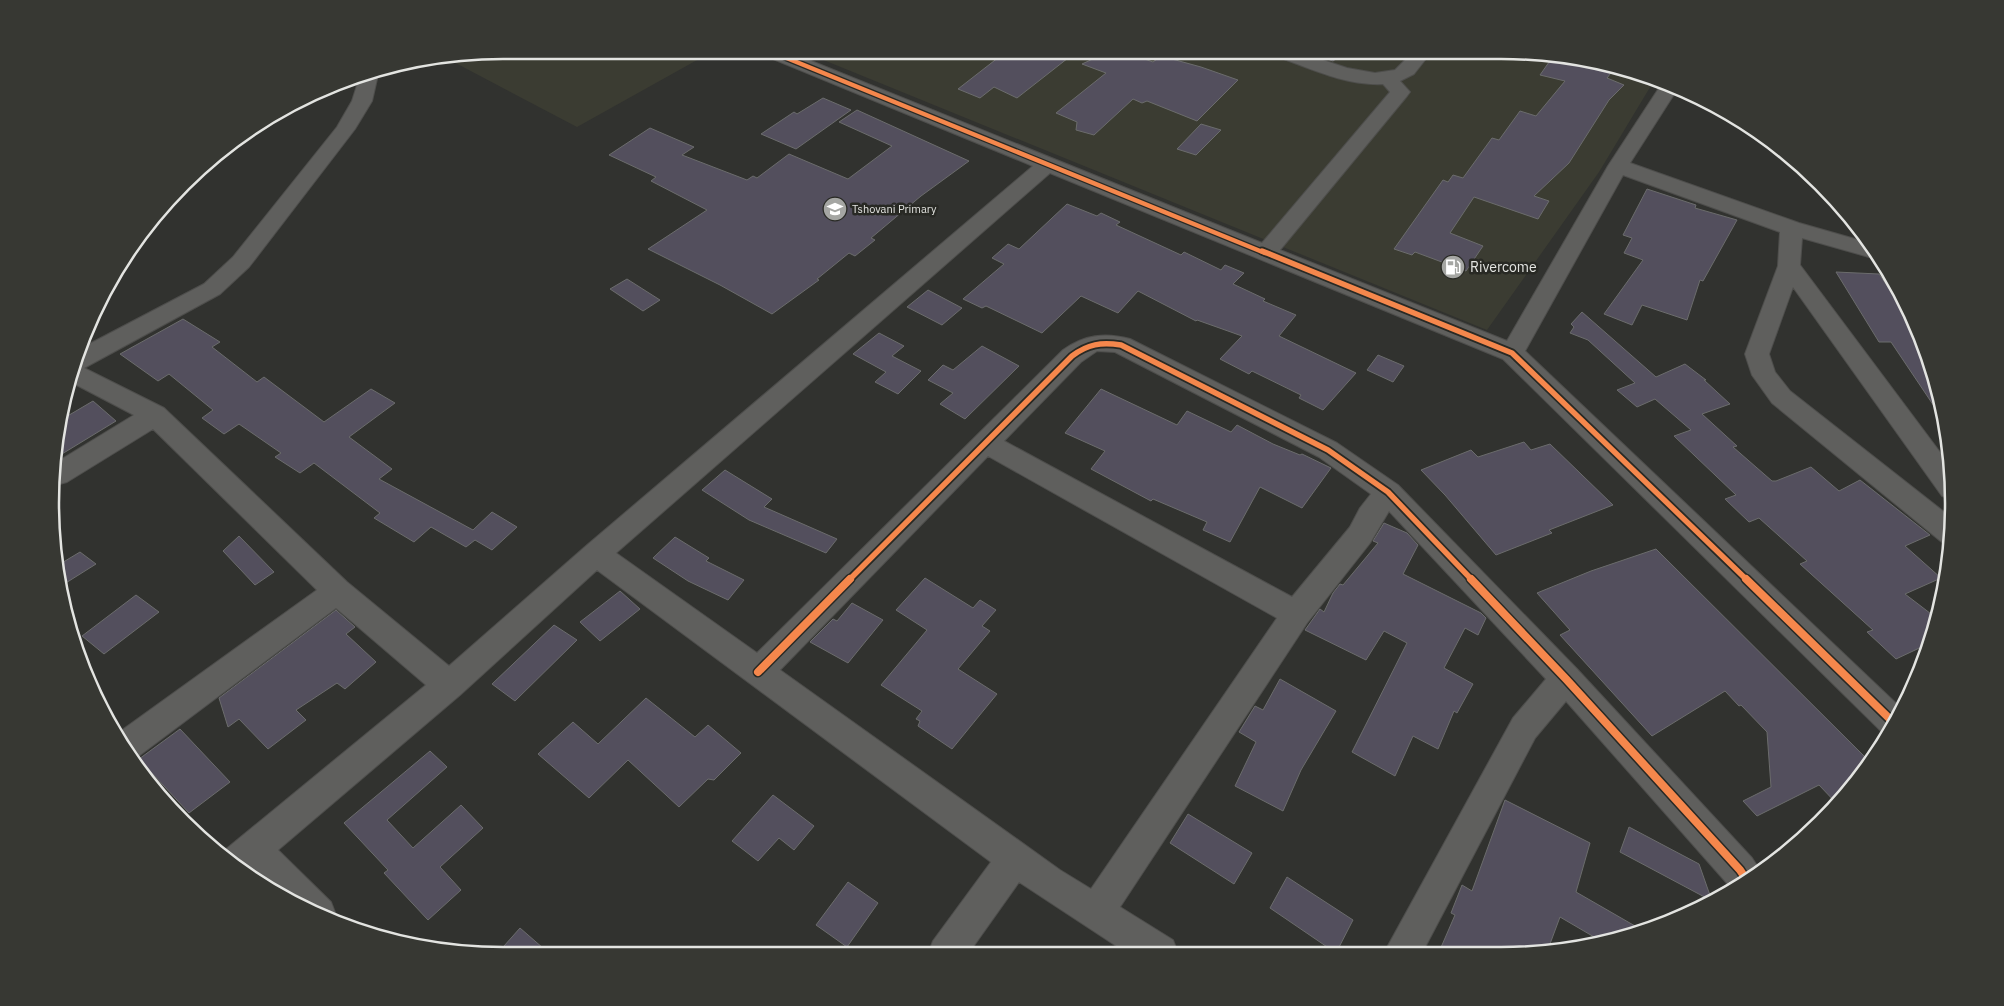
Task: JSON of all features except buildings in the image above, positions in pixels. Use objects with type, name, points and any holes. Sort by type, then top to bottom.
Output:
[{"type":"street","points":[[789,59],[1512,352],[1889,718]]},
{"type":"street","points":[[1302,59],[1366,78],[1388,80],[1404,74],[1416,59]]},
{"type":"street","points":[[83,358],[212,289],[241,262],[345,129],[362,101],[368,80]]},
{"type":"street","points":[[1266,253],[1400,92],[1388,80]]},
{"type":"street","points":[[1512,352],[1618,166],[1666,91]]},
{"type":"street","points":[[292,893],[245,855],[449,685],[596,554],[1047,164]]},
{"type":"street","points":[[1618,166],[1791,228],[1865,249]]},
{"type":"street","points":[[1791,228],[1789,266],[1757,354],[1764,375],[1781,397],[1944,528]]},
{"type":"street","points":[[1789,266],[1944,478]]},
{"type":"street","points":[[758,672],[1072,356],[1086,345],[1099,341],[1121,345],[1328,450],[1388,492],[1566,679],[1743,875]]},
{"type":"street","points":[[78,375],[155,415],[337,591],[449,685]]},
{"type":"street","points":[[60,473],[155,415]]},
{"type":"street","points":[[986,443],[1296,614]]},
{"type":"street","points":[[1096,912],[1296,614],[1360,534],[1370,516],[1388,492]]},
{"type":"street","points":[[596,554],[1015,858],[1151,947]]},
{"type":"street","points":[[130,744],[337,591]]},
{"type":"street","points":[[1405,947],[1524,728],[1566,679]]},
{"type":"street","points":[[951,947],[1015,858]]},
{"type":"shaded area","points":[[503,59],[699,59],[577,127],[454,62]]},
{"type":"shaded area","points":[[821,59],[1501,59],[1530,60],[1588,67],[1651,85],[1599,172],[1487,330]]},
{"type":"cycle path","points":[[789,59],[1512,353],[1889,718]]},
{"type":"cycle path","points":[[758,672],[1072,356],[1084,347],[1095,343],[1121,345],[1328,450],[1388,492],[1566,679],[1743,875]]},
{"type":"place","name":"Tshovani Primary","points":[[835,209]]},
{"type":"place","name":"Rivercome","points":[[1453,267]]}]
